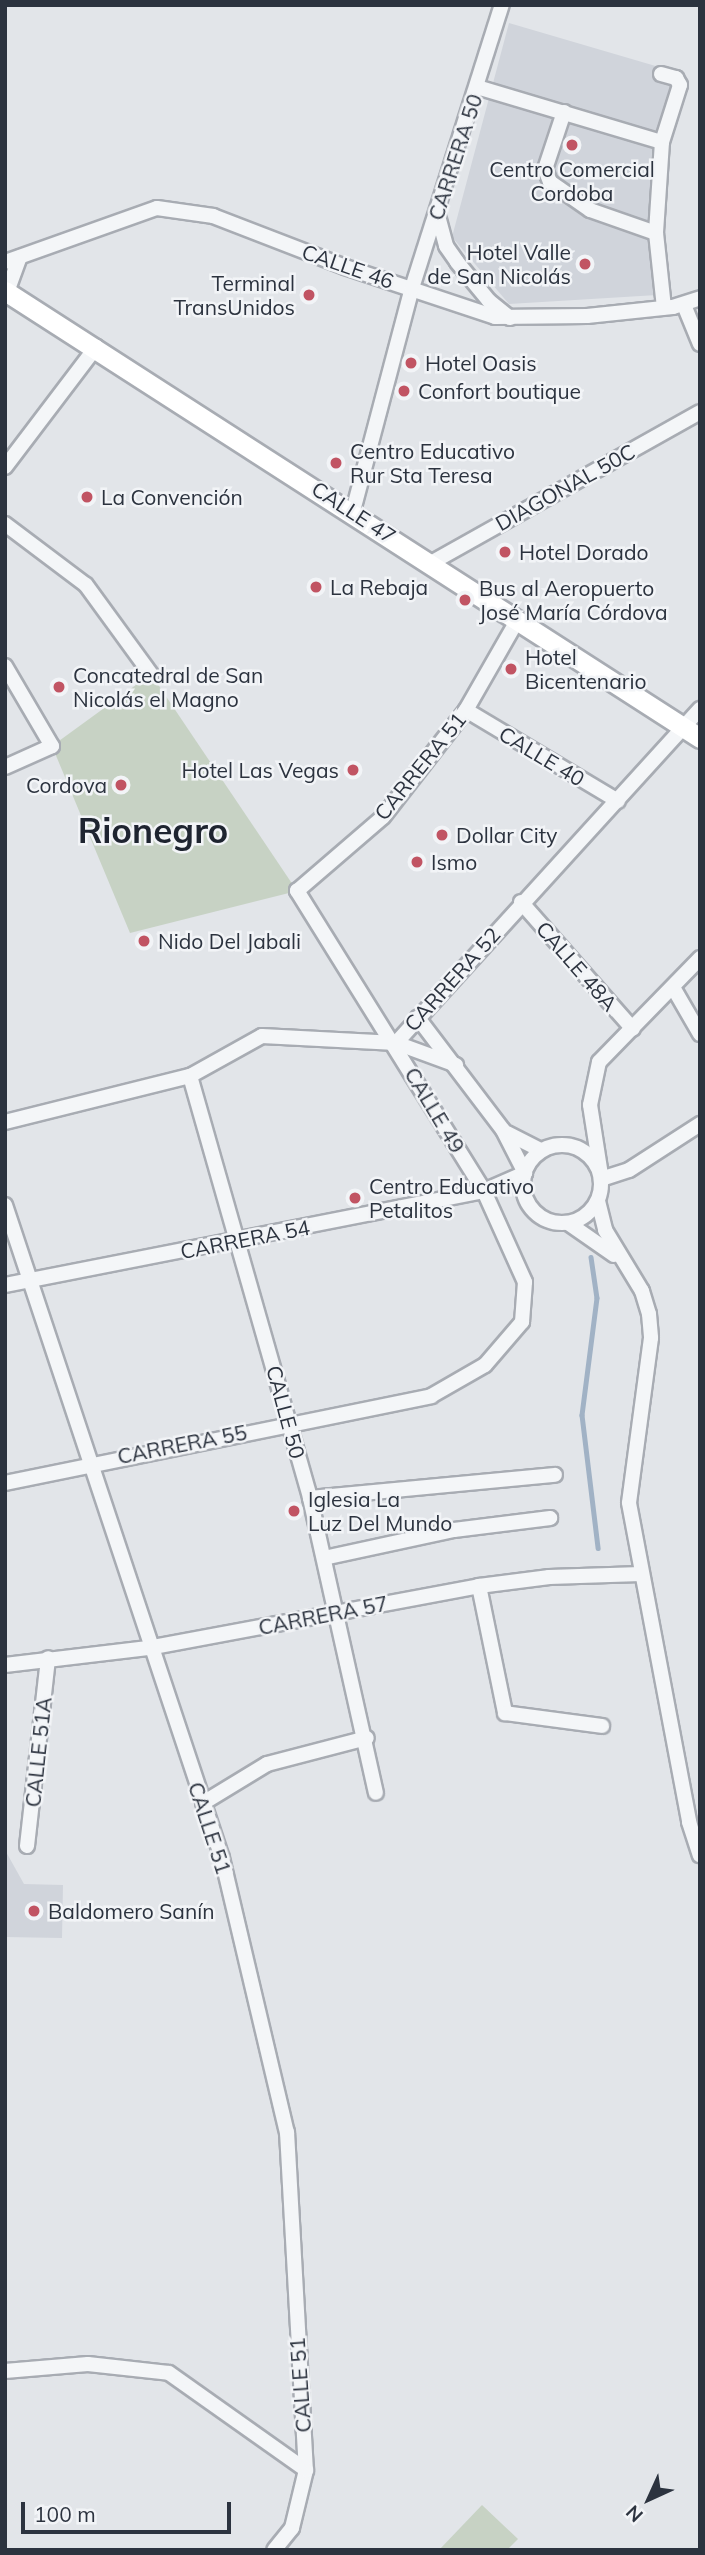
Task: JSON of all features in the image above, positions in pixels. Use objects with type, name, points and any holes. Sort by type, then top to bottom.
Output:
[{"type":"main road","name":"CALLE 47","points":[[6,292],[354,511],[517,621],[693,732]]},
{"type":"street","name":"CARRERA 50","points":[[354,511],[412,288],[502,5]]},
{"type":"street","points":[[661,74],[676,78],[680,86],[662,142],[656,233],[664,307]]},
{"type":"street","points":[[477,87],[662,142]]},
{"type":"street","points":[[565,112],[545,169],[550,182],[590,210],[656,233]]},
{"type":"street","name":"CALLE 46","points":[[5,262],[157,208],[213,216],[412,288],[512,319],[684,305],[700,298]]},
{"type":"street","points":[[437,212],[446,246],[457,262],[489,301],[512,319]]},
{"type":"street","points":[[6,292],[20,257]]},
{"type":"street","points":[[684,305],[700,344]]},
{"type":"street","points":[[5,467],[96,347]]},
{"type":"street","name":"DIAGONAL 50C","points":[[431,563],[700,412]]},
{"type":"street","points":[[5,524],[86,585],[151,674]]},
{"type":"street","name":"CARRERA 51","points":[[297,891],[383,817],[466,710],[517,621]]},
{"type":"street","points":[[5,666],[52,746],[5,767]]},
{"type":"street","name":"CARRERA 52","points":[[5,1122],[190,1076],[262,1036],[396,1043],[521,902],[618,801],[693,732],[700,709]]},
{"type":"street","name":"CALLE 40","points":[[466,710],[618,801]]},
{"type":"street","name":"CALLE 49","points":[[297,891],[396,1043],[484,1191],[519,1264],[525,1305]]},
{"type":"street","name":"CALLE 48A","points":[[521,902],[633,1029]]},
{"type":"street","points":[[700,958],[674,989],[615,1043],[593,1076],[590,1105],[601,1177],[598,1200],[605,1230],[642,1292],[649,1314],[651,1338],[630,1488],[641,1574],[689,1822],[700,1855]]},
{"type":"street","points":[[674,989],[700,1034]]},
{"type":"street","points":[[418,1018],[503,1130],[524,1173],[524,1192],[540,1216],[568,1223],[623,1262]]},
{"type":"street","points":[[396,1043],[456,1065]]},
{"type":"street","name":"CALLE 50","points":[[190,1076],[310,1498],[367,1738],[376,1793]]},
{"type":"street","points":[[601,1177],[629,1170],[700,1124]]},
{"type":"street","points":[[503,1130],[541,1150]]},
{"type":"street","points":[[524,1173],[541,1150],[562,1144],[582,1150],[601,1177]]},
{"type":"street","name":"CARRERA 54","points":[[5,1285],[484,1191],[524,1173]]},
{"type":"street","name":"CARRERA 54","points":[[484,1191],[524,1192]]},
{"type":"street","points":[[568,1223],[586,1215],[598,1200]]},
{"type":"street","name":"CALLE 51","points":[[5,1205],[93,1462],[148,1648],[224,1867],[287,2132],[306,2470],[292,2528],[275,2550]]},
{"type":"street","name":"CARRERA 55","points":[[5,1483],[93,1462],[289,1423],[398,1406],[462,1382],[513,1336],[525,1305]]},
{"type":"street","points":[[310,1498],[555,1475]]},
{"type":"street","points":[[324,1558],[454,1530],[550,1518]]},
{"type":"street","name":"CARRERA 57","points":[[5,1665],[148,1648],[479,1586],[549,1577],[641,1574]]},
{"type":"street","points":[[479,1586],[505,1713],[602,1726]]},
{"type":"street","name":"CALLE 51A","points":[[27,1846],[48,1658]]},
{"type":"street","points":[[203,1802],[267,1765],[367,1738]]},
{"type":"street","points":[[5,2371],[88,2364],[169,2373],[306,2470]]},
{"type":"shaded area","name":"Centro Comercial Cordoba","points":[[509,23],[676,72],[654,240],[657,295],[509,304],[452,237]]},
{"type":"shaded area","name":"Baldomero Sanín","points":[[5,1850],[24,1884],[63,1885],[62,1938],[5,1937]]},
{"type":"green space","points":[[151,674],[297,891],[130,933],[52,746]]},
{"type":"green space","points":[[482,2505],[518,2539],[507,2550],[439,2550]]},
{"type":"waterway","points":[[591,1257],[597,1298],[582,1415],[598,1548]]},
{"type":"place","name":"Centro Comercial Cordoba","points":[[572,145]]},
{"type":"place","name":"Hotel Valle de San Nicolás","points":[[585,264]]},
{"type":"place","name":"Terminal TransUnidos","points":[[309,295]]},
{"type":"place","name":"Hotel Oasis","points":[[411,363]]},
{"type":"place","name":"Confort boutique","points":[[404,391]]},
{"type":"place","name":"Centro Educativo Rur Sta Teresa","points":[[336,463]]},
{"type":"place","name":"La Convención","points":[[87,497]]},
{"type":"place","name":"Hotel Dorado","points":[[505,552]]},
{"type":"place","name":"La Rebaja","points":[[316,587]]},
{"type":"place","name":"Bus al Aeropuerto José María Córdova","points":[[465,600]]},
{"type":"place","name":"Hotel Bicentenario","points":[[511,669]]},
{"type":"place","name":"Concatedral de San Nicolás el Magno","points":[[59,687]]},
{"type":"place","name":"Hotel Las Vegas","points":[[353,770]]},
{"type":"place","name":"Cordova","points":[[121,785]]},
{"type":"place","name":"Dollar City","points":[[442,835]]},
{"type":"place","name":"Ismo","points":[[417,862]]},
{"type":"place","name":"Nido Del Jabali","points":[[144,941]]},
{"type":"place","name":"Centro Educativo Petalitos","points":[[355,1198]]},
{"type":"place","name":"Iglesia La Luz Del Mundo","points":[[294,1511]]},
{"type":"place","name":"Baldomero Sanín","points":[[34,1911]]},
{"type":"district","name":"Rionegro","points":[[153,830]]}]
